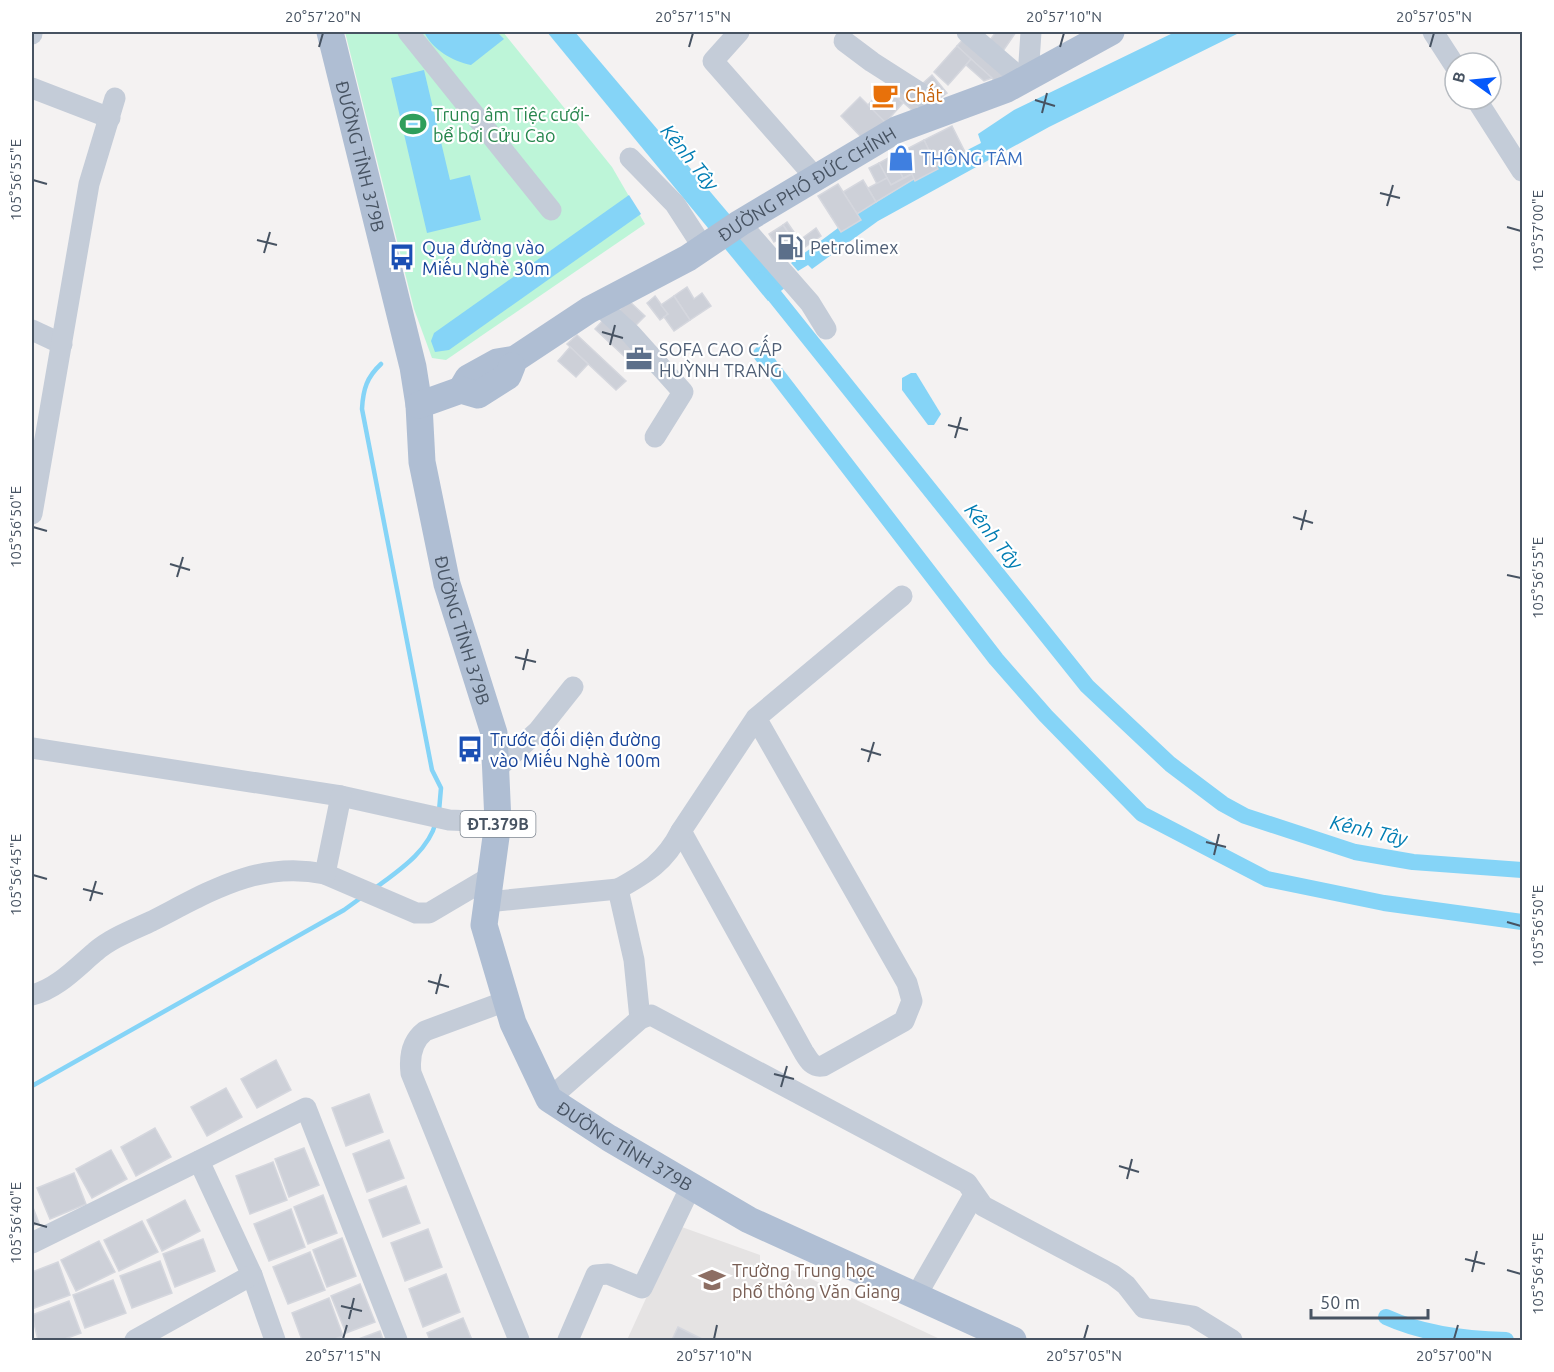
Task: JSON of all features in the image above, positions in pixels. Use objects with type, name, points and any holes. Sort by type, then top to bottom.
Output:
[{"type":"main road","name":"ĐƯỜNG TỈNH 379B","points":[[330,32],[413,367],[419,405],[422,462],[447,585],[494,733],[498,822],[483,925],[513,1023],[549,1099],[609,1138],[748,1220],[1013,1341]]},
{"type":"main road","name":"ĐƯỜNG PHÓ ĐỨC CHÍNH","points":[[419,405],[461,390],[478,395],[508,376],[515,359],[600,306],[688,258],[700,242],[742,221],[896,130],[1007,89],[1111,32]]},
{"type":"street","points":[[408,32],[551,210]]},
{"type":"street","points":[[739,32],[713,61],[815,177]]},
{"type":"street","points":[[968,32],[1025,78]]},
{"type":"street","points":[[1025,78],[1031,32]]},
{"type":"street","points":[[1433,32],[1445,51]]},
{"type":"street","points":[[844,41],[872,63],[922,94],[937,115]]},
{"type":"street","points":[[32,88],[112,108],[89,183],[32,514]]},
{"type":"street","points":[[1484,111],[1522,171]]},
{"type":"street","points":[[630,158],[675,204],[700,242]]},
{"type":"street","points":[[742,221],[810,303],[826,329]]},
{"type":"street","points":[[600,306],[631,334],[683,392],[655,437]]},
{"type":"street","points":[[32,330],[62,344]]},
{"type":"street","points":[[32,994],[40,993],[75,970],[108,943],[242,877],[297,870],[330,876],[416,913],[429,913],[489,890],[618,889],[652,870],[672,848],[756,718],[902,597]]},
{"type":"street","points":[[495,770],[538,732],[573,687]]},
{"type":"street","points":[[756,718],[907,982],[912,1001],[904,1021],[818,1067],[801,1095]]},
{"type":"street","points":[[32,748],[341,796],[449,820],[498,822]]},
{"type":"street","points":[[330,876],[341,796]]},
{"type":"street","points":[[681,831],[803,1051],[810,1062],[818,1067]]},
{"type":"street","points":[[618,889],[634,960],[640,1019]]},
{"type":"street","points":[[506,1001],[425,1030],[418,1037],[410,1061],[411,1073],[519,1341]]},
{"type":"street","points":[[549,1099],[640,1019],[651,1015],[967,1183],[983,1206],[1113,1275],[1126,1285],[1144,1308],[1193,1316],[1232,1341]]},
{"type":"street","points":[[32,1243],[306,1108],[397,1341]]},
{"type":"street","points":[[199,1161],[252,1275],[275,1341]]},
{"type":"street","points":[[568,1341],[596,1275],[608,1274],[642,1288],[691,1186]]},
{"type":"street","points":[[916,1296],[974,1195]]},
{"type":"street","points":[[135,1341],[252,1275]]},
{"type":"shaded area","name":"Trường Trung học phổ thông Văn Giang","points":[[679,1226],[760,1255],[760,1276],[781,1284],[792,1270],[942,1340],[627,1340]]},
{"type":"green space","points":[[345,32],[503,32],[612,167],[645,224],[446,360],[432,358],[414,309]]},
{"type":"water","points":[[424,32],[497,32],[504,39],[471,65],[444,54],[432,44]]},
{"type":"water","points":[[547,32],[575,32],[746,234],[786,287],[768,301]]},
{"type":"water","points":[[1175,32],[1241,32],[1049,127],[878,221],[812,269],[808,265],[798,271],[791,263],[838,228],[841,232],[860,220],[857,214],[914,179],[938,169],[936,166],[981,143],[978,134],[1014,110]]},
{"type":"water","points":[[424,70],[450,180],[470,175],[481,220],[427,233],[391,78]]},
{"type":"water","points":[[629,195],[641,214],[449,350],[435,352],[431,341],[434,333]]},
{"type":"water","points":[[916,373],[941,414],[934,425],[928,425],[902,390],[902,378]]},
{"type":"building","points":[[996,32],[1016,32],[1001,54],[987,44]]},
{"type":"building","points":[[967,35],[1010,74],[995,81],[957,46]]},
{"type":"building","points":[[957,46],[971,59],[948,85],[934,72]]},
{"type":"building","points":[[971,59],[992,78],[984,81],[966,65]]},
{"type":"building","points":[[932,75],[947,93],[936,101],[922,84]]},
{"type":"building","points":[[896,77],[923,101],[914,112],[887,88]]},
{"type":"building","points":[[885,86],[903,103],[885,123],[868,105]]},
{"type":"building","points":[[860,97],[890,127],[866,142],[841,116]]},
{"type":"building","points":[[952,126],[965,152],[936,166],[924,140]]},
{"type":"building","points":[[924,140],[938,169],[915,181],[901,152]]},
{"type":"building","points":[[901,152],[912,174],[903,178],[892,156]]},
{"type":"building","points":[[892,156],[903,178],[891,185],[879,163]]},
{"type":"building","points":[[879,163],[887,178],[877,184],[869,168]]},
{"type":"building","points":[[912,174],[914,179],[876,202],[868,188],[887,178],[891,185]]},
{"type":"building","points":[[863,180],[876,202],[857,214],[843,192]]},
{"type":"building","points":[[838,184],[861,220],[841,232],[818,196]]},
{"type":"building","points":[[787,222],[794,232],[790,235],[783,225]]},
{"type":"building","name":"Petrolimex","points":[[783,225],[802,253],[791,261],[777,240],[774,242],[769,234]]},
{"type":"building","name":"Petrolimex","points":[[816,228],[821,236],[805,247],[800,240]]},
{"type":"building","points":[[687,287],[694,299],[702,293],[711,306],[690,320],[674,296]]},
{"type":"building","points":[[655,296],[668,314],[660,320],[647,303]]},
{"type":"building","points":[[674,296],[690,320],[674,331],[664,317],[668,314],[661,305]]},
{"type":"building","points":[[628,300],[645,316],[631,330],[615,315]]},
{"type":"building","points":[[608,315],[651,357],[639,370],[595,329]]},
{"type":"building","points":[[577,335],[626,381],[616,390],[567,344]]},
{"type":"building","points":[[570,347],[588,364],[576,377],[558,361]]},
{"type":"building","points":[[276,1060],[291,1090],[257,1108],[241,1079]]},
{"type":"building","points":[[226,1088],[242,1117],[207,1136],[191,1107]]},
{"type":"building","points":[[369,1094],[383,1132],[346,1146],[332,1108]]},
{"type":"building","points":[[155,1128],[171,1157],[136,1176],[121,1147]]},
{"type":"building","points":[[389,1140],[404,1178],[367,1192],[353,1154]]},
{"type":"building","points":[[304,1148],[319,1185],[289,1197],[275,1159]]},
{"type":"building","points":[[111,1150],[127,1179],[92,1198],[76,1169]]},
{"type":"building","points":[[273,1162],[287,1200],[250,1214],[236,1176]]},
{"type":"building","points":[[74,1173],[86,1204],[50,1219],[37,1188]]},
{"type":"building","points":[[406,1186],[420,1223],[383,1237],[369,1200]]},
{"type":"building","points":[[323,1195],[337,1233],[308,1244],[294,1207]]},
{"type":"building","points":[[185,1200],[200,1231],[162,1251],[147,1220]]},
{"type":"building","points":[[32,1205],[39,1223],[32,1226]]},
{"type":"building","points":[[291,1209],[305,1247],[269,1261],[254,1224]]},
{"type":"building","points":[[142,1221],[158,1252],[119,1271],[104,1240]]},
{"type":"building","points":[[428,1229],[442,1267],[405,1281],[391,1243]]},
{"type":"building","points":[[342,1238],[356,1276],[327,1287],[313,1250]]},
{"type":"building","points":[[203,1239],[215,1271],[175,1287],[163,1254]]},
{"type":"building","points":[[99,1241],[115,1272],[76,1291],[61,1260]]},
{"type":"building","points":[[310,1252],[325,1290],[288,1304],[273,1267]]},
{"type":"building","points":[[160,1261],[172,1293],[132,1308],[120,1276]]},
{"type":"building","points":[[58,1262],[70,1295],[32,1309],[32,1272]]},
{"type":"building","points":[[446,1274],[460,1312],[423,1327],[409,1289]]},
{"type":"building","points":[[113,1280],[126,1313],[85,1328],[73,1295]]},
{"type":"building","points":[[360,1284],[375,1322],[346,1333],[331,1296]]},
{"type":"building","points":[[329,1298],[343,1336],[332,1340],[302,1340],[292,1313]]},
{"type":"building","points":[[69,1301],[81,1333],[62,1340],[38,1340],[32,1315]]},
{"type":"building","points":[[463,1318],[472,1340],[430,1340],[427,1333]]},
{"type":"building","points":[[678,1327],[704,1340],[672,1340]]},
{"type":"building","points":[[380,1331],[383,1340],[356,1340]]},
{"type":"waterway","name":"Kênh Tây","points":[[762,280],[1087,686],[1170,764],[1223,804],[1245,816],[1355,852],[1413,862],[1522,870]]},
{"type":"waterway","points":[[761,354],[996,659],[1046,716],[1142,814],[1267,879],[1384,903],[1522,922]]},
{"type":"waterway","points":[[381,364],[367,384],[362,409],[432,770],[441,788],[439,811]]},
{"type":"waterway","points":[[374,889],[419,852],[432,833],[436,822]]},
{"type":"waterway","points":[[32,1086],[344,910],[362,897]]},
{"type":"waterway","points":[[1386,1317],[1415,1328],[1444,1334],[1506,1340]]},
{"type":"place","name":"Chất","points":[[885,95]]},
{"type":"place","name":"Trung âm Tiệc cưới- bể bơi Cửu Cao","points":[[413,124]]},
{"type":"place","name":"THÔNG TÂM","points":[[901,158]]},
{"type":"place","name":"Petrolimex","points":[[790,247]]},
{"type":"place","name":"Qua đường vào Miếu Nghè 30m","points":[[402,257]]},
{"type":"place","name":"SOFA CAO CẤP HUỲNH TRANG","points":[[639,359]]},
{"type":"place","name":"Trước đối diện đường vào Miếu Nghè 100m","points":[[470,749]]},
{"type":"place","name":"Trường Trung học phổ thông Văn Giang","points":[[712,1280]]}]
